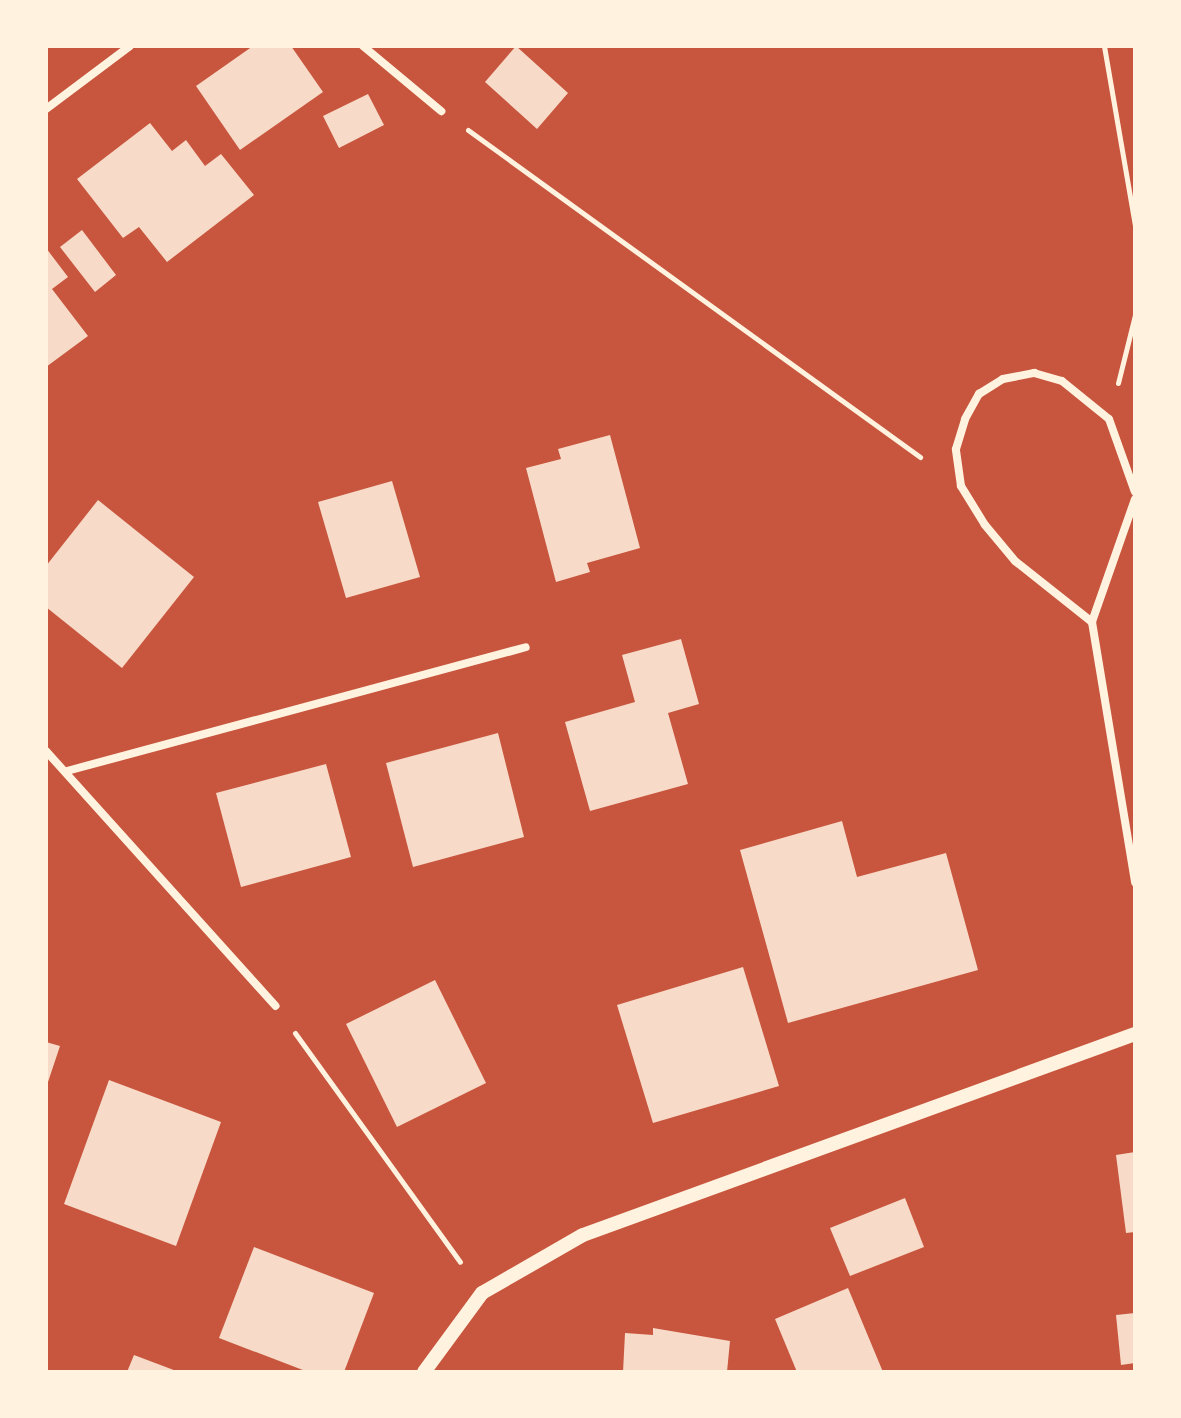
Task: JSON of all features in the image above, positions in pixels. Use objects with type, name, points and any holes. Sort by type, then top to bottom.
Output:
[{"type":"street","points":[[46,109],[130,46]]},
{"type":"street","points":[[363,46],[441,111]]},
{"type":"street","points":[[1092,622],[1015,561],[961,486],[956,449],[965,419],[979,394],[1003,379],[1034,373],[1062,381],[1109,419],[1135,492]]},
{"type":"street","points":[[1135,499],[1092,622],[1135,882]]},
{"type":"street","points":[[67,771],[526,647]]},
{"type":"street","points":[[46,751],[276,1006]]},
{"type":"street","points":[[424,1372],[482,1293],[583,1235],[1135,1034]]},
{"type":"path","points":[[1104,46],[1135,225]]},
{"type":"path","points":[[441,111],[961,486]]},
{"type":"path","points":[[1109,419],[1135,315]]},
{"type":"path","points":[[276,1006],[482,1293]]},
{"type":"building","points":[[253,46],[291,46],[323,92],[240,150],[196,86]]},
{"type":"building","points":[[516,46],[568,93],[537,129],[485,82]]},
{"type":"building","points":[[368,94],[384,125],[339,148],[323,116]]},
{"type":"building","points":[[150,123],[172,151],[186,140],[205,166],[221,154],[254,195],[167,262],[139,227],[123,238],[77,179]]},
{"type":"building","points":[[82,230],[116,275],[95,292],[60,247]]},
{"type":"building","points":[[46,248],[68,277],[52,289],[88,336],[46,367]]},
{"type":"building","points":[[610,435],[640,548],[587,563],[590,572],[556,582],[526,468],[561,459],[558,449]]},
{"type":"building","points":[[392,481],[420,577],[346,598],[318,502]]},
{"type":"building","points":[[98,500],[194,577],[122,668],[46,607],[46,566]]},
{"type":"building","points":[[681,639],[699,704],[668,713],[688,784],[590,811],[565,722],[635,702],[622,655]]},
{"type":"building","points":[[498,733],[524,837],[413,867],[386,763]]},
{"type":"building","points":[[326,764],[351,857],[241,887],[216,793]]},
{"type":"building","points":[[842,821],[857,877],[946,853],[978,970],[788,1023],[740,850]]},
{"type":"building","points":[[743,967],[779,1086],[653,1123],[617,1005]]},
{"type":"building","points":[[435,980],[486,1083],[397,1127],[346,1024]]},
{"type":"building","points":[[46,1042],[60,1046],[47,1085],[46,1085]]},
{"type":"building","points":[[109,1080],[221,1122],[176,1246],[64,1204]]},
{"type":"building","points":[[1135,1152],[1135,1232],[1126,1233],[1116,1155]]},
{"type":"building","points":[[905,1198],[924,1247],[850,1276],[830,1228]]},
{"type":"building","points":[[254,1247],[374,1293],[344,1372],[308,1372],[219,1338]]},
{"type":"building","points":[[848,1288],[883,1372],[797,1372],[775,1319]]},
{"type":"building","points":[[1135,1313],[1135,1363],[1121,1365],[1116,1315]]},
{"type":"building","points":[[653,1328],[730,1341],[727,1372],[623,1372],[625,1333],[653,1335]]},
{"type":"building","points":[[134,1355],[179,1372],[127,1372]]}]
